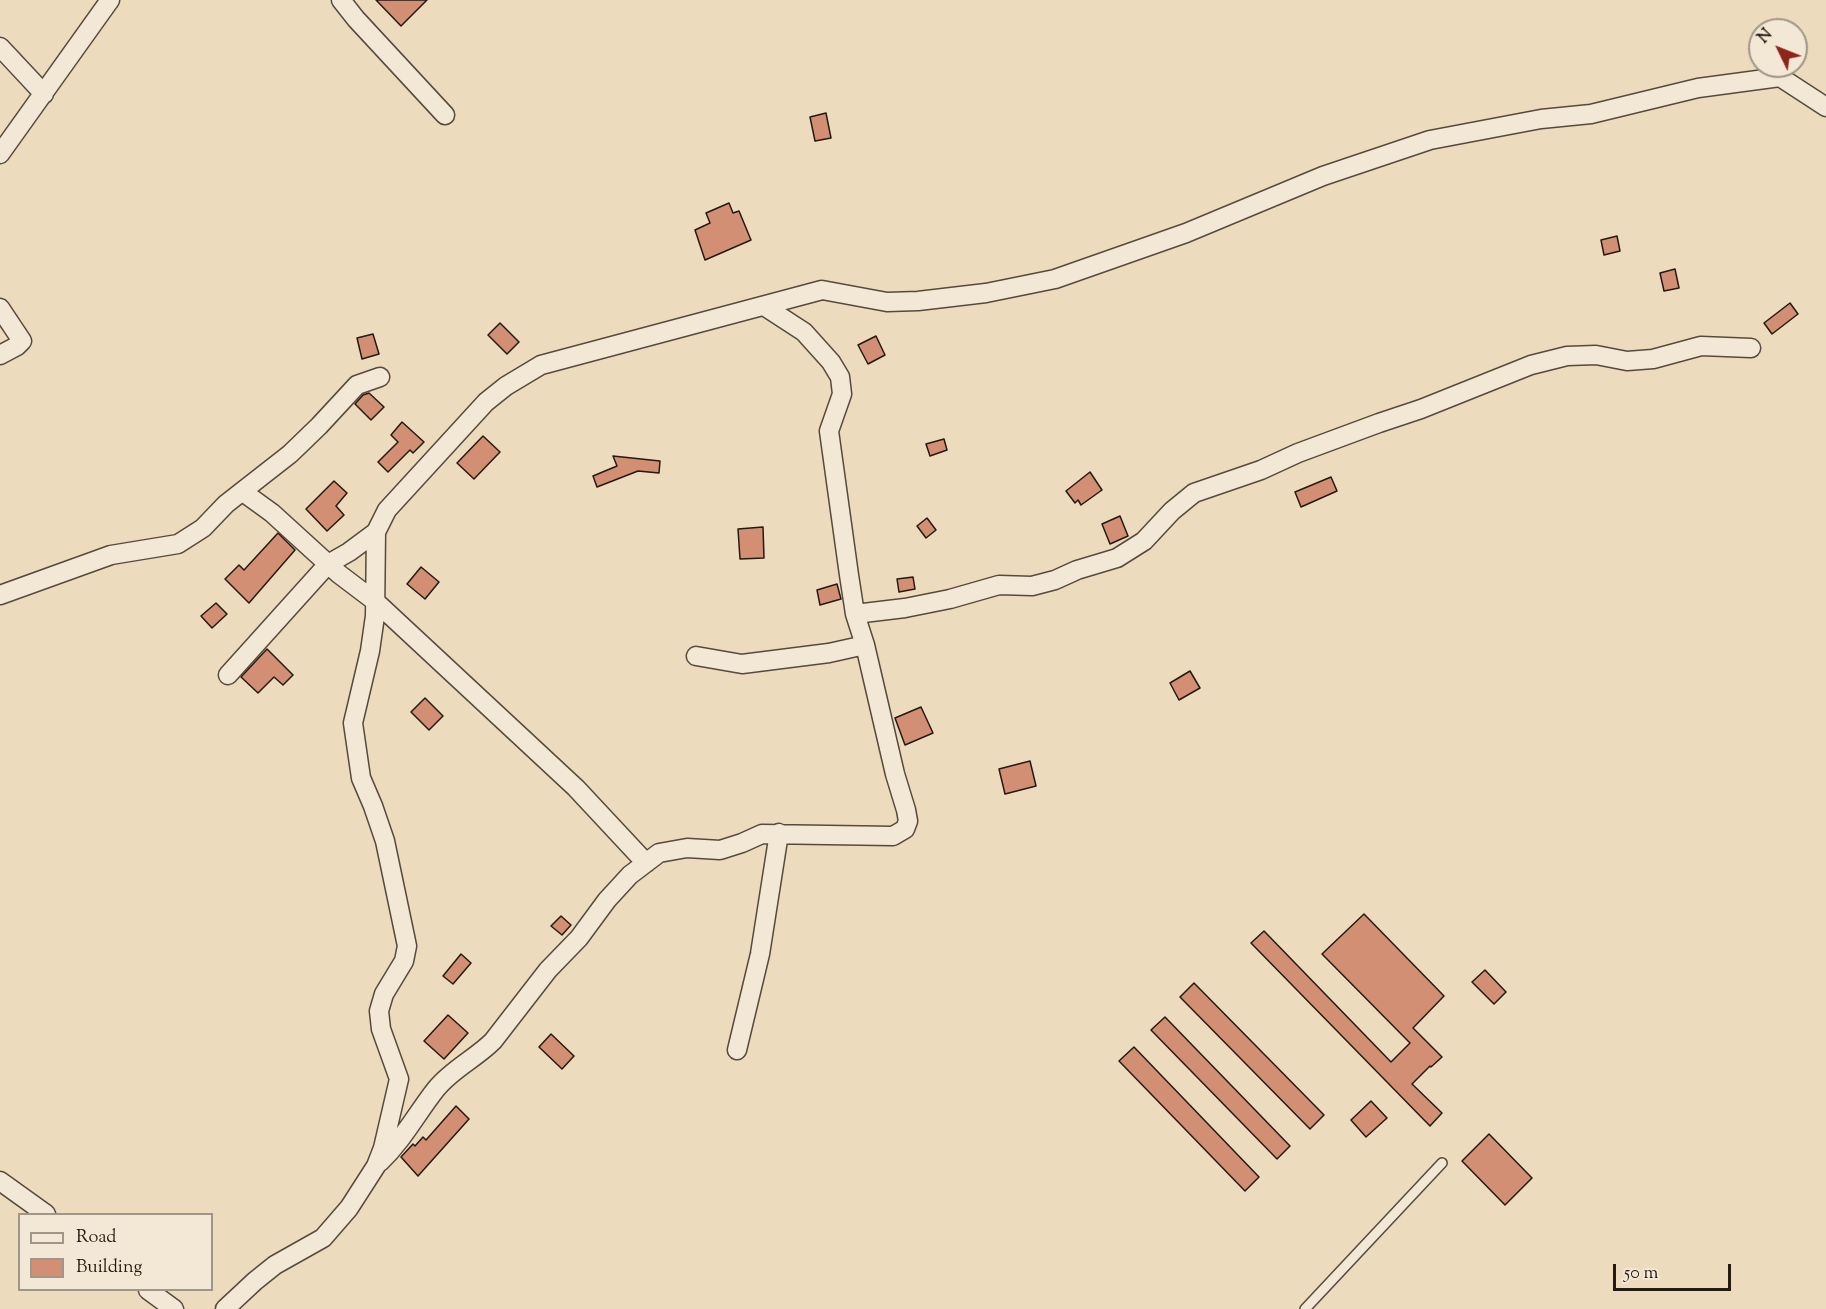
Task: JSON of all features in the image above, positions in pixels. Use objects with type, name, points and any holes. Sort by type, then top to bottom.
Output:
[{"type":"street","points":[[0,154],[111,0]]},
{"type":"street","points":[[341,0],[445,115]]},
{"type":"street","points":[[0,47],[44,94]]},
{"type":"street","points":[[376,1166],[383,1148],[399,1079],[381,1029],[379,1011],[384,994],[404,960],[406,946],[385,841],[361,778],[353,723],[370,651],[376,602],[376,532],[387,510],[486,402],[506,386],[540,365],[822,290],[887,302],[918,301],[986,293],[1055,279],[1186,233],[1323,177],[1430,140],[1541,119],[1591,114],[1698,88],[1780,77],[1826,107]]},
{"type":"street","points":[[225,1309],[275,1265],[323,1238],[349,1208],[376,1166],[406,1134],[436,1088],[452,1072],[493,1041],[548,970],[579,938],[607,900],[630,875],[659,853],[687,848],[720,849],[762,834],[893,836],[905,829],[908,820],[906,810],[895,774],[865,645],[855,614],[829,431],[842,394],[840,377],[831,362],[804,332],[764,306]]},
{"type":"street","points":[[0,308],[22,341],[0,354]]},
{"type":"street","points":[[855,614],[905,608],[950,599],[999,585],[1032,586],[1117,558],[1144,541],[1172,511],[1194,493],[1261,470],[1299,453],[1421,409],[1531,365],[1567,356],[1596,355],[1627,361],[1653,359],[1701,346],[1751,348]]},
{"type":"street","points":[[0,595],[111,555],[178,544],[203,528],[226,504],[297,447],[357,385],[380,377]]},
{"type":"street","points":[[243,492],[272,513],[328,564],[376,602],[576,788],[646,863]]},
{"type":"street","points":[[228,675],[328,564],[376,532]]},
{"type":"street","points":[[696,656],[742,664],[829,653],[865,645]]},
{"type":"street","points":[[737,1050],[760,954],[780,833]]},
{"type":"street","points":[[0,1181],[43,1213]]},
{"type":"street","points":[[149,1291],[174,1309]]},
{"type":"lane","points":[[1305,1309],[1442,1163]]},
{"type":"building","points":[[376,0],[427,0],[401,26]]},
{"type":"building","points":[[826,113],[831,138],[815,141],[810,117]]},
{"type":"building","points":[[729,203],[733,213],[739,211],[751,240],[705,260],[695,230],[710,223],[706,213]]},
{"type":"building","points":[[1617,236],[1620,251],[1604,255],[1601,240]]},
{"type":"building","points":[[1675,269],[1679,288],[1664,291],[1660,273]]},
{"type":"building","points":[[1790,303],[1798,314],[1772,334],[1764,323]]},
{"type":"building","points":[[500,323],[519,342],[507,354],[488,335]]},
{"type":"building","points":[[373,334],[379,354],[362,359],[357,338]]},
{"type":"building","points":[[876,336],[885,355],[868,364],[858,345]]},
{"type":"building","points":[[369,393],[384,407],[371,420],[355,404],[363,395]]},
{"type":"building","points":[[402,422],[424,442],[413,453],[410,450],[388,472],[378,462],[398,442],[391,435]]},
{"type":"building","points":[[483,436],[500,452],[474,479],[457,463]]},
{"type":"building","points":[[944,439],[947,450],[930,456],[926,444]]},
{"type":"building","points":[[613,456],[660,461],[659,473],[638,471],[597,487],[593,476],[617,466]]},
{"type":"building","points":[[1090,472],[1102,490],[1081,505],[1078,500],[1075,503],[1066,491]]},
{"type":"building","points":[[1331,477],[1337,491],[1301,507],[1295,492]]},
{"type":"building","points":[[334,481],[347,493],[336,506],[344,515],[327,531],[306,509]]},
{"type":"building","points":[[1120,516],[1128,536],[1110,544],[1102,524]]},
{"type":"building","points":[[927,518],[936,530],[926,538],[917,526]]},
{"type":"building","points":[[763,527],[764,558],[740,559],[738,529]]},
{"type":"building","points":[[278,533],[295,550],[249,603],[225,579],[239,565],[244,570]]},
{"type":"building","points":[[421,567],[439,582],[425,599],[407,584]]},
{"type":"building","points":[[913,577],[915,589],[899,592],[897,579]]},
{"type":"building","points":[[837,584],[841,599],[820,605],[817,590]]},
{"type":"building","points":[[216,603],[227,614],[212,628],[201,616]]},
{"type":"building","points":[[267,649],[293,675],[283,685],[274,677],[258,693],[241,677]]},
{"type":"building","points":[[1190,671],[1200,688],[1179,700],[1170,683]]},
{"type":"building","points":[[425,698],[443,716],[429,730],[411,712]]},
{"type":"building","points":[[921,707],[933,733],[905,745],[895,718]]},
{"type":"building","points":[[1030,761],[1036,786],[1005,794],[999,769]]},
{"type":"building","points":[[1364,914],[1444,996],[1413,1028],[1442,1057],[1412,1084],[1442,1113],[1430,1126],[1251,943],[1264,931],[1391,1062],[1410,1043],[1322,954]]},
{"type":"building","points":[[561,916],[571,925],[562,935],[551,926]]},
{"type":"building","points":[[461,954],[471,963],[453,984],[443,976]]},
{"type":"building","points":[[1485,970],[1506,992],[1494,1004],[1472,982]]},
{"type":"building","points":[[1194,983],[1324,1115],[1310,1129],[1180,997]]},
{"type":"building","points":[[448,1015],[468,1033],[444,1059],[424,1041]]},
{"type":"building","points":[[1165,1017],[1290,1146],[1277,1159],[1151,1030]]},
{"type":"building","points":[[551,1034],[574,1056],[562,1069],[539,1047]]},
{"type":"building","points":[[1134,1047],[1259,1177],[1245,1191],[1119,1061]]},
{"type":"building","points":[[1371,1101],[1387,1118],[1366,1137],[1351,1120]]},
{"type":"building","points":[[456,1106],[469,1119],[418,1176],[401,1157],[423,1137],[426,1140]]},
{"type":"building","points":[[1489,1134],[1532,1178],[1505,1205],[1462,1161]]}]
